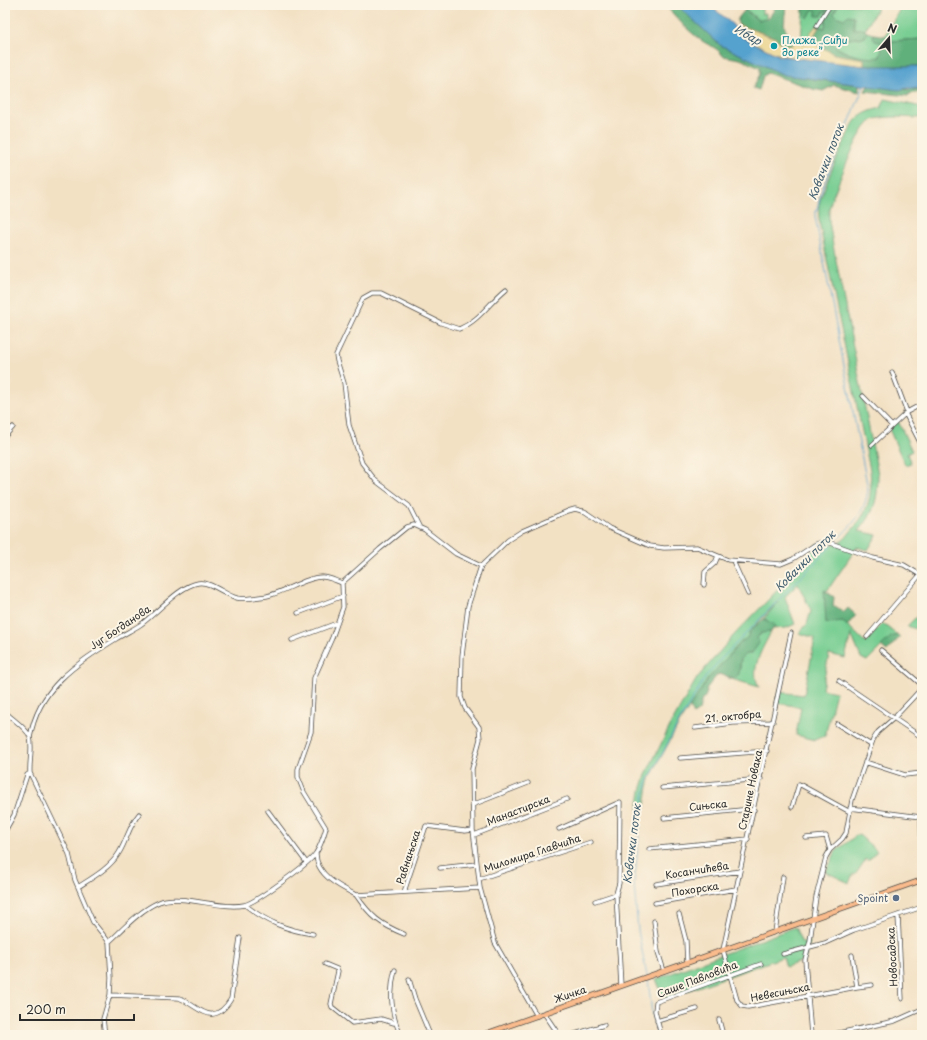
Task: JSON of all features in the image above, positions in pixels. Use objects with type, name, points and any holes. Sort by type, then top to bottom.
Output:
[{"type":"main road","name":"Жичка","points":[[482,1035],[922,880]]},
{"type":"street","points":[[817,26],[830,5]]},
{"type":"street","points":[[481,566],[456,554],[419,526],[409,506],[376,482],[362,463],[349,425],[344,383],[336,355],[363,298],[372,293],[381,293],[441,323],[459,329],[476,321],[487,306],[506,289]]},
{"type":"street","points":[[892,372],[906,413],[922,446]]},
{"type":"street","points":[[862,396],[892,426]]},
{"type":"street","points":[[872,445],[906,413],[922,404]]},
{"type":"street","points":[[5,436],[13,427]]},
{"type":"street","points":[[537,1016],[495,943],[480,888],[477,864],[473,830],[472,769],[480,739],[479,727],[465,708],[461,697],[462,656],[468,606],[481,566],[508,540],[522,531],[568,511],[584,511],[609,528],[650,546],[664,548],[697,547],[733,561],[780,564],[793,559],[816,544],[828,542],[876,558],[904,565],[921,575],[867,637]]},
{"type":"street","points":[[105,1035],[103,1019],[110,995],[111,978],[109,942],[144,911],[160,902],[175,900],[225,905],[245,905],[267,892],[316,854],[326,828],[304,792],[298,777],[298,769],[311,732],[314,678],[344,603],[342,583],[374,553],[407,527],[419,526]]},
{"type":"street","points":[[704,585],[705,572],[715,563],[718,556]]},
{"type":"street","points":[[733,561],[748,594]]},
{"type":"street","name":"Југ Богданова","points":[[109,942],[94,922],[78,888],[69,854],[30,773],[30,738],[37,712],[46,695],[57,682],[85,660],[139,626],[189,585],[200,582],[207,583],[238,598],[249,599],[281,592],[312,579],[322,577],[342,583]]},
{"type":"street","points":[[298,613],[343,596]]},
{"type":"street","points":[[292,640],[337,623]]},
{"type":"street","name":"Старине Новака","points":[[723,950],[792,633]]},
{"type":"street","points":[[880,650],[922,685]]},
{"type":"street","points":[[839,681],[920,736]]},
{"type":"street","points":[[830,850],[842,840],[846,833],[850,810],[865,762],[871,745],[878,732],[921,690]]},
{"type":"street","points":[[5,712],[26,731],[30,738]]},
{"type":"street","name":"21. октобра","points":[[695,728],[733,723],[773,722]]},
{"type":"street","points":[[837,724],[871,745]]},
{"type":"street","points":[[680,758],[767,751]]},
{"type":"street","points":[[865,762],[905,775],[922,773]]},
{"type":"street","points":[[5,831],[14,815],[27,776],[30,773]]},
{"type":"street","points":[[662,788],[761,779]]},
{"type":"street","points":[[472,806],[528,783]]},
{"type":"street","points":[[792,807],[799,784],[850,810],[921,817],[922,869]]},
{"type":"street","name":"Манастирска","points":[[474,835],[567,799]]},
{"type":"street","points":[[559,830],[620,802],[619,883],[616,894],[621,986]]},
{"type":"street","name":"Сињска","points":[[664,818],[754,810]]},
{"type":"street","points":[[268,811],[306,862]]},
{"type":"street","points":[[78,888],[106,868],[118,854],[132,823],[139,814]]},
{"type":"street","name":"Равнањска","points":[[404,892],[426,826],[465,832],[473,830]]},
{"type":"street","points":[[806,838],[826,836],[830,850],[816,897],[805,960],[811,1035]]},
{"type":"street","points":[[649,850],[748,839]]},
{"type":"street","name":"Миломира Главчића","points":[[479,879],[591,842]]},
{"type":"street","points":[[316,854],[319,867],[328,877],[340,887],[356,895],[374,918],[384,926],[404,934]]},
{"type":"street","points":[[440,868],[477,864]]},
{"type":"street","name":"Косанчићева","points":[[656,884],[740,871]]},
{"type":"street","points":[[775,932],[783,877]]},
{"type":"street","points":[[356,895],[480,888]]},
{"type":"street","name":"Похорска","points":[[656,903],[736,889]]},
{"type":"street","points":[[595,901],[616,894]]},
{"type":"street","points":[[245,905],[268,921],[290,931],[313,934]]},
{"type":"street","name":"Новосадска","points":[[902,999],[898,915],[922,907]]},
{"type":"street","points":[[679,914],[686,941],[687,963]]},
{"type":"street","points":[[783,954],[808,948],[898,915]]},
{"type":"street","points":[[654,921],[658,952],[664,971]]},
{"type":"street","points":[[110,995],[179,998],[187,1001],[202,1013],[211,1014],[219,1011],[227,1006],[231,1000],[240,938]]},
{"type":"street","name":"Невесињска","points":[[723,950],[737,1000],[745,1007],[872,985]]},
{"type":"street","points":[[852,955],[857,987]]},
{"type":"street","points":[[325,964],[337,968],[338,971],[331,1004],[332,1007],[352,1023],[381,1019],[394,1023]]},
{"type":"street","name":"Саше Павловића","points":[[661,1035],[654,1008],[656,1002],[761,964]]},
{"type":"street","points":[[394,970],[391,984],[394,1023],[401,1035]]},
{"type":"street","points":[[409,979],[415,999],[430,1035]]},
{"type":"street","points":[[657,1021],[697,1009]]},
{"type":"street","points":[[829,1035],[895,1021],[922,1009]]},
{"type":"street","points":[[544,1013],[559,1035]]},
{"type":"street","points":[[718,1020],[723,1035]]},
{"type":"street","points":[[572,1035],[604,1025]]},
{"type":"green space","points":[[665,5],[677,5],[720,45],[784,75],[859,85],[859,92],[834,85],[823,91],[813,89],[767,73],[763,76],[759,90],[753,88],[760,74],[760,68],[740,59],[723,56],[718,50],[701,40],[681,23]]},
{"type":"green space","points":[[737,5],[762,5],[762,14],[766,13],[766,20],[758,20],[749,12]]},
{"type":"green space","points":[[774,5],[786,5],[784,26],[793,42],[791,46],[782,45],[776,38],[739,25],[737,21],[745,10],[758,20],[768,19],[774,10]]},
{"type":"green space","points":[[803,5],[808,17],[813,9],[817,10],[816,15],[827,10],[825,28],[817,26],[808,38],[807,43],[801,44]]},
{"type":"green space","points":[[803,5],[838,5],[834,13],[838,17],[844,19],[848,15],[854,16],[854,29],[863,29],[867,32],[865,37],[831,41],[839,49],[853,55],[875,58],[880,57],[883,43],[875,41],[873,37],[874,34],[885,36],[890,41],[922,39],[922,66],[866,66],[830,52],[817,45],[814,38],[819,27],[825,28],[827,10],[824,11],[822,16],[816,16],[816,10],[813,9],[808,18],[805,16]]},
{"type":"green space","points":[[838,5],[879,5],[865,30],[854,29],[853,24],[838,17],[834,13]]},
{"type":"green space","points":[[902,5],[922,5],[922,39],[890,41],[885,36]]},
{"type":"green space","points":[[867,32],[874,34],[873,37],[883,43],[880,57],[868,58],[854,55],[832,44],[831,41],[865,37]]},
{"type":"green space","points":[[868,86],[922,89],[922,92],[909,94],[908,96],[865,91]]},
{"type":"green space","points":[[885,99],[922,107],[922,118],[878,118],[867,125],[861,133],[850,156],[832,198],[829,209],[829,220],[833,245],[878,474],[876,497],[872,511],[869,518],[859,531],[877,535],[868,550],[857,547],[827,591],[825,590],[826,623],[843,621],[866,643],[882,623],[897,635],[891,637],[867,661],[861,658],[851,634],[845,658],[829,654],[822,689],[836,692],[825,736],[815,740],[796,735],[801,707],[777,703],[779,692],[804,695],[815,638],[799,633],[807,624],[811,611],[798,584],[785,597],[795,624],[786,628],[772,629],[766,619],[764,619],[778,602],[750,631],[747,639],[741,642],[708,679],[680,722],[651,776],[644,811],[638,809],[641,790],[647,772],[671,724],[697,678],[734,635],[798,569],[816,544],[834,544],[843,540],[862,517],[868,503],[871,488],[870,470],[820,226],[819,205],[830,175],[852,125],[862,115],[881,108]]},
{"type":"green space","points":[[898,421],[912,451],[907,454],[911,463],[905,465],[889,429]]},
{"type":"green space","points":[[824,590],[834,597],[833,607],[835,606],[844,612],[848,608],[856,615],[847,626],[843,621],[826,623]]},
{"type":"green space","points":[[922,611],[918,620],[922,622],[921,631],[907,626]]},
{"type":"green space","points":[[764,619],[775,625],[771,632],[761,633],[757,638],[759,643],[752,653],[744,655],[741,658],[739,674],[735,678],[718,674],[706,689],[707,692],[705,697],[702,699],[699,711],[693,715],[690,707],[708,679],[741,642],[747,638],[750,631]]},
{"type":"green space","points":[[763,632],[771,632],[756,666],[756,680],[759,687],[728,678],[735,678],[740,669],[741,658],[744,655],[752,653],[757,638]]},
{"type":"green space","points":[[897,635],[900,637],[887,651],[881,646],[891,637]]},
{"type":"green space","points":[[858,834],[877,851],[868,861],[866,859],[855,875],[853,874],[849,883],[826,872],[836,851]]},
{"type":"green space","points":[[795,927],[802,943],[810,941],[805,960],[786,967],[783,957],[664,999],[656,979]]},
{"type":"sand","name":"Плажа „Сиђи до реке”","points":[[739,25],[776,38],[782,45],[791,46],[793,42],[791,38],[801,44],[807,43],[811,32],[816,26],[819,27],[814,35],[817,45],[834,54],[864,59],[864,66],[813,61],[777,54],[746,40],[735,29]]},
{"type":"water","points":[[677,5],[710,5],[732,24],[742,37],[780,56],[864,66],[922,66],[922,89],[908,88],[899,90],[784,75],[720,45]]},
{"type":"waterway","name":"Ковачки поток","points":[[834,542],[851,525],[860,513],[864,506],[868,489],[815,216],[822,189],[864,86]]},
{"type":"waterway","name":"Ковачки поток","points":[[647,976],[638,930],[634,885],[642,806],[647,783],[679,722],[706,676],[832,545]]},
{"type":"waterway","name":"Ковачки поток","points":[[648,979],[652,1014],[657,1035]]},
{"type":"place","name":"Плажа „Сиђи до реке”","points":[[774,46]]},
{"type":"place","name":"Spoint","points":[[896,898]]},
{"type":"water label","name":"Ибар","points":[[748,35]]}]
